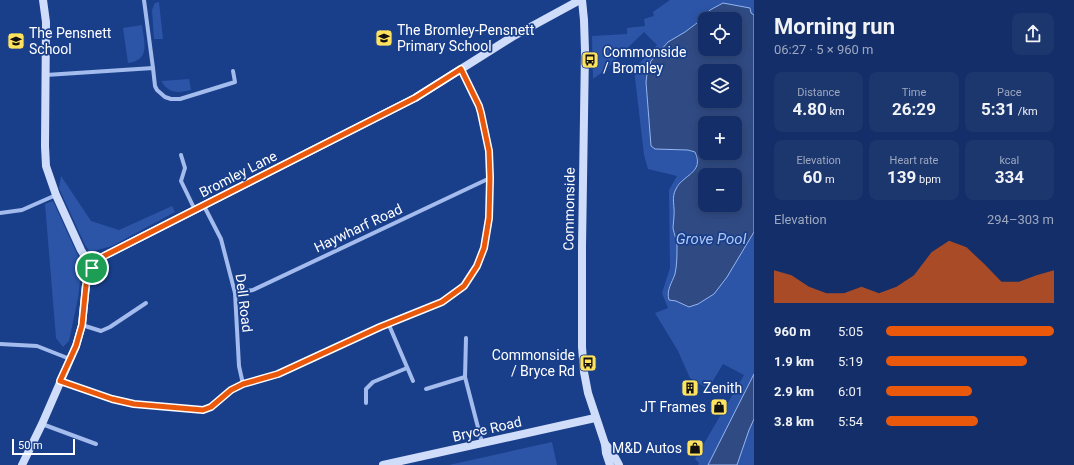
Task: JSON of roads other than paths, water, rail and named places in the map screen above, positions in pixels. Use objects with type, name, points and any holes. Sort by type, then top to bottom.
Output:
[{"type":"street","points":[[43,0],[46,22],[46,166],[56,195],[81,250],[92,268]]},
{"type":"street","points":[[145,0],[155,86],[165,98],[180,99],[235,82],[233,71]]},
{"type":"street","name":"Bromley Lane","points":[[22,465],[42,424],[76,346],[82,325],[86,285],[92,268],[102,257],[415,98],[512,37],[581,0]]},
{"type":"street","name":"Commonside","points":[[581,0],[584,20],[585,51],[582,339],[584,372],[595,418],[605,444]]},
{"type":"street","points":[[46,75],[153,68]]},
{"type":"street","points":[[60,381],[112,399],[134,404],[203,410],[211,407],[231,390],[243,384],[278,374],[442,302],[464,286],[477,266],[484,248],[489,218],[490,178],[489,151],[483,121],[479,106],[461,69]]},
{"type":"street","points":[[181,155],[185,168],[181,181],[195,210]]},
{"type":"street","name":"Haywharf Road","points":[[234,292],[253,290],[490,178]]},
{"type":"street","points":[[0,213],[22,210],[56,195]]},
{"type":"street","name":"Dell Road","points":[[204,206],[221,239],[234,292],[239,366],[243,384]]},
{"type":"street","points":[[82,325],[101,331],[110,327],[146,303]]},
{"type":"street","points":[[389,324],[413,381]]},
{"type":"street","points":[[466,338],[465,377],[482,443]]},
{"type":"street","points":[[0,344],[37,346],[70,359]]},
{"type":"street","points":[[366,403],[366,389],[373,382],[407,368]]},
{"type":"street","points":[[426,389],[465,377]]},
{"type":"street","name":"Bryce Road","points":[[383,465],[595,418]]},
{"type":"street","points":[[42,424],[96,444]]},
{"type":"street","points":[[605,444],[610,465]]},
{"type":"street","points":[[605,444],[612,452],[619,465]]},
{"type":"water","name":"Grove Pool","points":[[723,3],[750,8],[751,13],[754,15],[754,232],[727,277],[714,294],[698,304],[689,307],[676,301],[669,300],[668,296],[675,274],[677,260],[677,244],[673,228],[673,199],[679,184],[695,169],[697,159],[695,152],[688,150],[655,149],[651,146],[646,82],[651,61],[668,42],[698,22],[698,56],[742,56],[742,12],[708,12]]},
{"type":"water","points":[[754,374],[754,419],[737,465],[708,465]]},
{"type":"place","name":"The Bromley-Pensnett Primary School","points":[[384,38]]},
{"type":"place","name":"The Pensnett School","points":[[16,41]]},
{"type":"place","name":"Commonside / Bromley","points":[[590,60]]},
{"type":"place","name":"Commonside / Bryce Rd","points":[[588,363]]},
{"type":"place","name":"Zenith","points":[[690,388]]},
{"type":"place","name":"JT Frames","points":[[719,407]]},
{"type":"place","name":"M&D Autos","points":[[695,448]]}]
